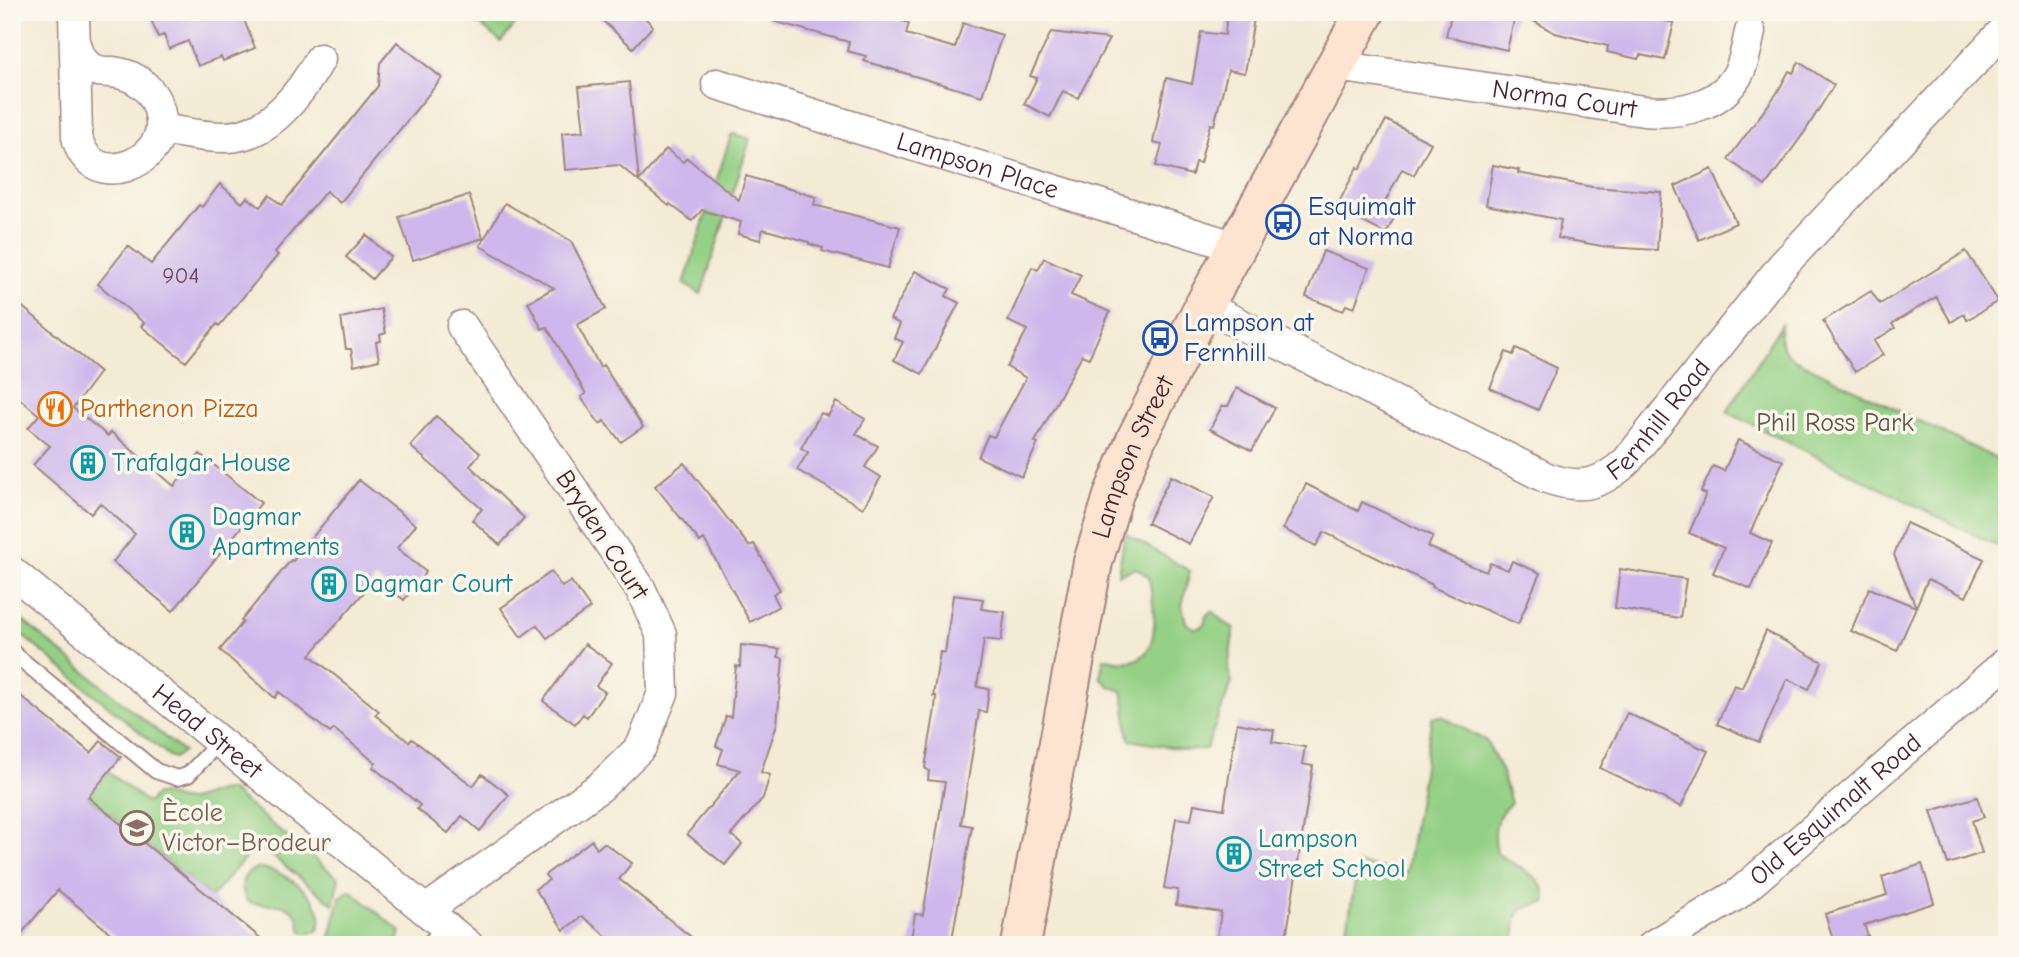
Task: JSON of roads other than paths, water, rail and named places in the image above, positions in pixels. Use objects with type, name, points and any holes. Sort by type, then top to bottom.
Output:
[{"type":"main road","name":"Lampson Street","points":[[1021,945],[1093,562],[1114,493],[1138,437],[1204,306],[1365,12]]},
{"type":"street","points":[[75,27],[80,57],[91,69],[136,79],[155,96],[161,129],[156,144],[138,163],[114,169],[101,168],[89,162],[80,151],[77,137],[75,27]]},
{"type":"street","name":"Fernhill Road","points":[[1204,306],[1547,478],[1564,484],[1581,485],[1598,481],[1627,461],[1782,266],[2007,27]]},
{"type":"street","name":"Norma Court","points":[[1335,66],[1644,111],[1676,112],[1707,103],[1720,96],[1731,85],[1742,65],[1750,32]]},
{"type":"street","points":[[161,129],[210,137],[229,138],[247,134],[278,114],[310,77],[320,58]]},
{"type":"street","name":"Lampson Place","points":[[717,84],[1236,247]]},
{"type":"street","name":"Bryden Court","points":[[442,931],[641,747],[663,693],[661,634],[640,588],[462,326]]},
{"type":"street","name":"Head Street","points":[[12,572],[219,741],[442,931]]},
{"type":"street","name":"Old Esquimalt Road","points":[[1653,945],[1738,894],[2007,662]]},
{"type":"lane","points":[[12,652],[156,771],[177,778],[188,775],[219,741]]},
{"type":"place","name":"Esquimalt at Norma","points":[[1283,222]]},
{"type":"place","name":"Lampson at Fernhill","points":[[1160,338]]},
{"type":"place","name":"Parthenon Pizza","points":[[55,409]]},
{"type":"place","name":"Trafalgar House","points":[[88,463]]},
{"type":"place","name":"Dagmar Apartments","points":[[187,532]]},
{"type":"place","name":"Dagmar Court","points":[[329,584]]},
{"type":"place","name":"Ècole Victor–Brodeur","points":[[137,828]]},
{"type":"place","name":"Lampson Street School","points":[[1234,854]]},
{"type":"park label","name":"Phil Ross Park","points":[[1835,423]]}]
